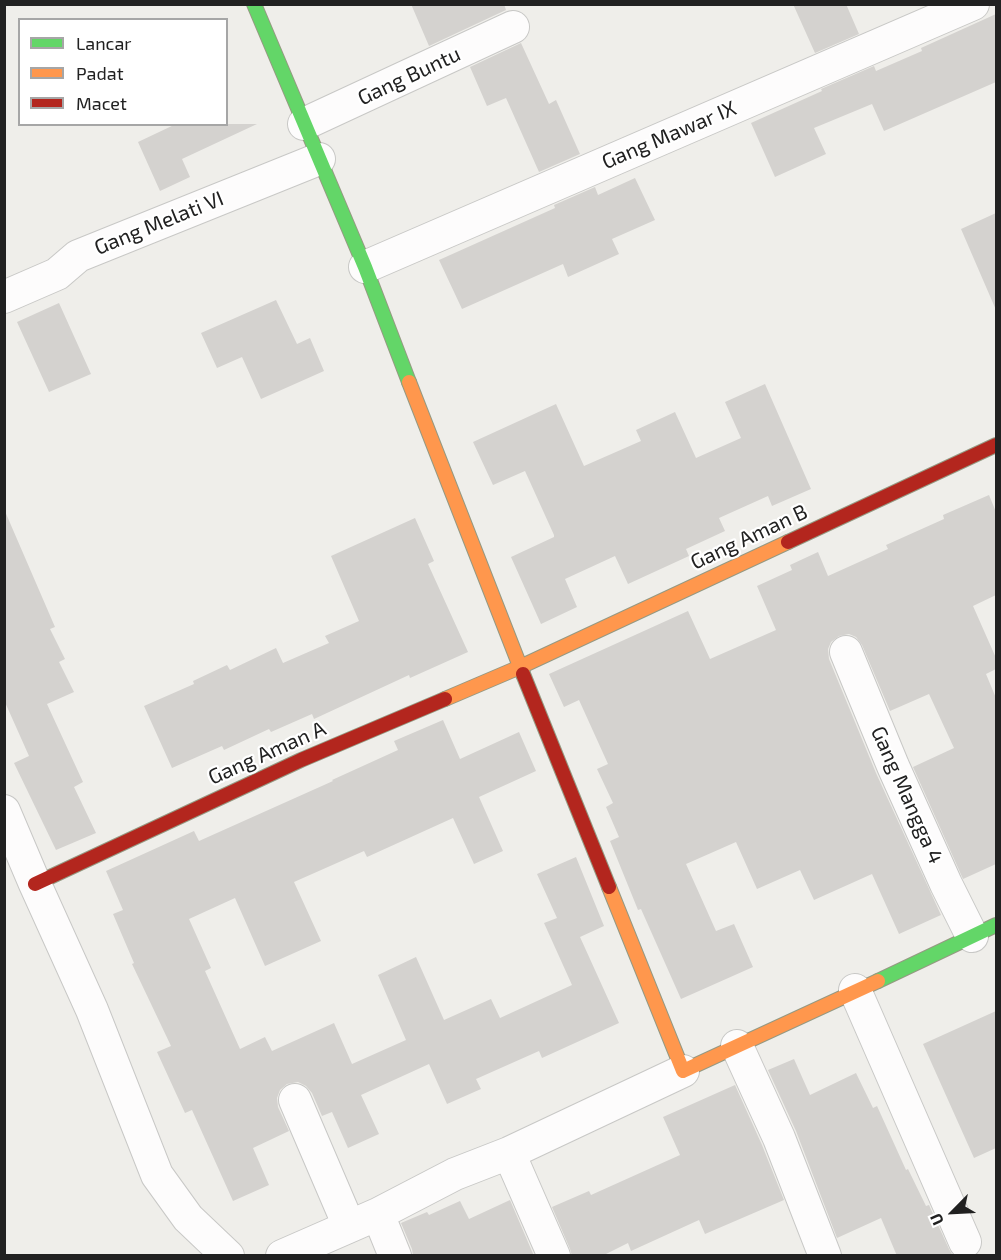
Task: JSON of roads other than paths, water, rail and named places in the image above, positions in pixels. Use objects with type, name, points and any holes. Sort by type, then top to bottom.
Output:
[{"type":"street","points":[[254,4],[365,267],[520,667],[683,1071]]},
{"type":"street","name":"Gang Mawar IX","points":[[365,267],[973,4]]},
{"type":"street","name":"Gang Buntu","points":[[304,124],[513,27]]},
{"type":"street","name":"Gang Melati VI","points":[[4,297],[57,274],[78,256],[319,159]]},
{"type":"street","name":"Gang Aman B","points":[[520,667],[996,445]]},
{"type":"street","name":"Gang Mangga 4","points":[[846,652],[946,884],[984,931]]},
{"type":"street","name":"Gang Aman A","points":[[35,884],[301,760],[520,667]]},
{"type":"street","points":[[4,811],[92,1010],[157,1175],[188,1218],[228,1256]]},
{"type":"street","points":[[282,1256],[378,1214],[455,1174],[509,1153],[984,931]]},
{"type":"street","points":[[855,990],[965,1242]]},
{"type":"street","points":[[737,1046],[779,1138],[825,1256]]},
{"type":"street","points":[[295,1100],[349,1226]]},
{"type":"street","points":[[509,1153],[554,1256]]},
{"type":"street","points":[[378,1214],[395,1256]]}]
